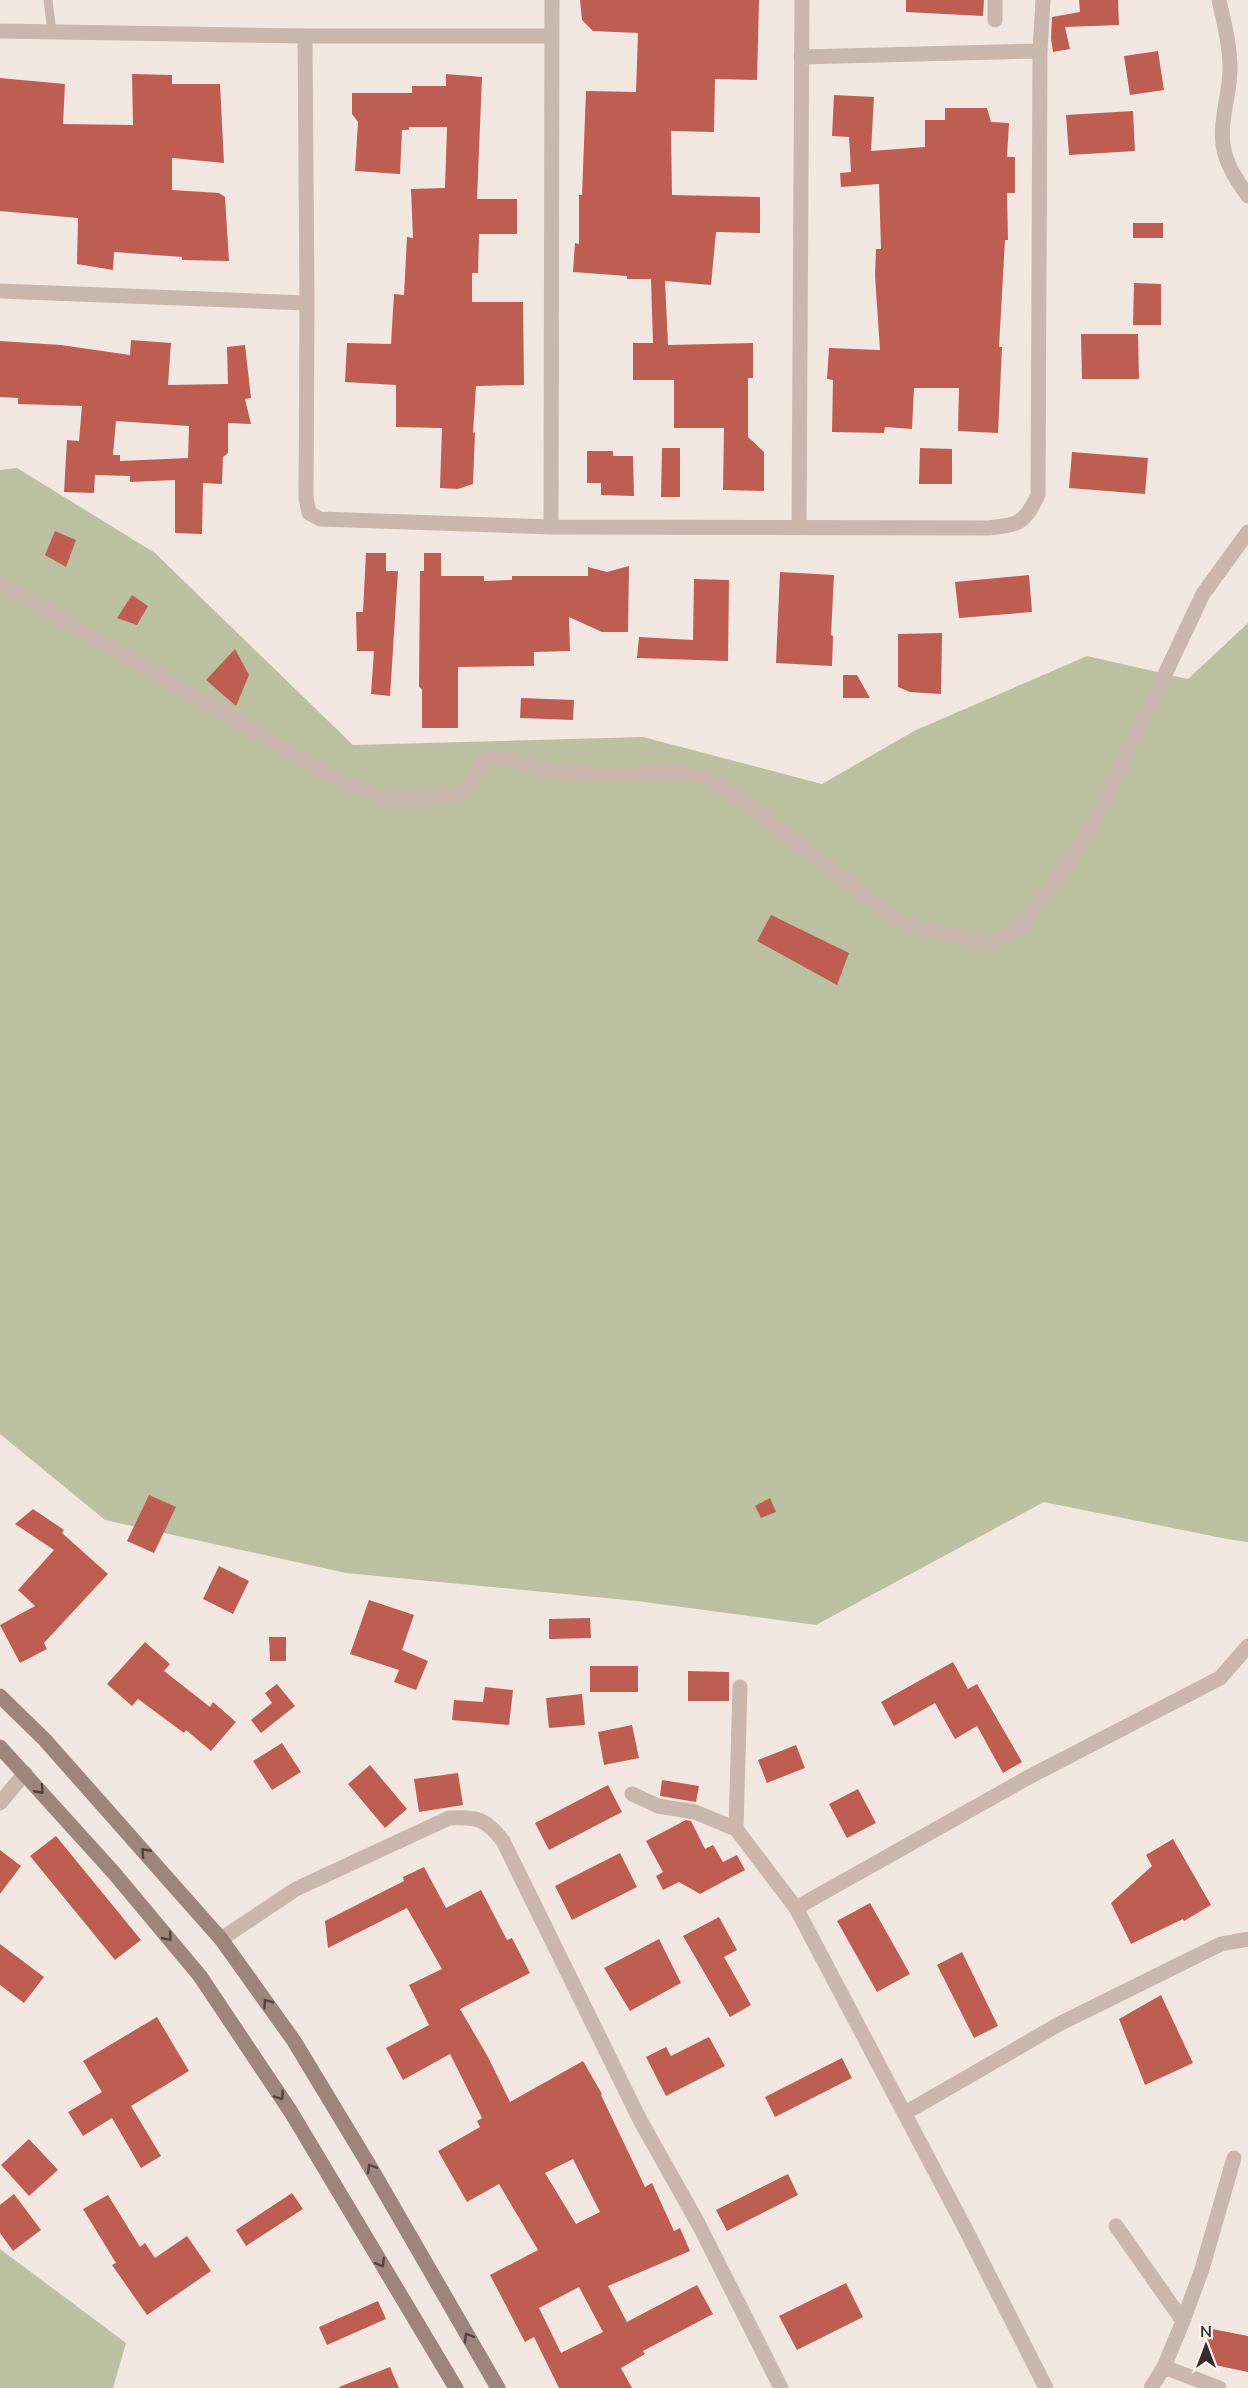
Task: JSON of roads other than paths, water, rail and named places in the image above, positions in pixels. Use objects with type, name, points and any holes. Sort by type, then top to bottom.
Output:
[{"type":"street","points":[[551,528],[550,36],[552,0]]},
{"type":"street","points":[[799,526],[802,0]]},
{"type":"street","points":[[994,20],[995,0]]},
{"type":"street","points":[[305,36],[306,498],[309,513],[320,519],[551,528],[799,526],[988,528],[1014,526],[1029,513],[1038,495],[1040,51],[1043,0]]},
{"type":"street","points":[[1219,0],[1228,45],[1230,70],[1222,132],[1224,150],[1231,173],[1248,196]]},
{"type":"street","points":[[0,31],[305,36],[550,36]]},
{"type":"street","points":[[801,57],[1040,51]]},
{"type":"street","points":[[0,291],[307,303]]},
{"type":"street","points":[[0,583],[344,783],[386,798],[420,799],[463,793],[487,757],[522,763],[551,772],[604,775],[679,773],[706,778],[738,797],[897,920],[926,931],[992,942],[1023,925],[1095,822],[1203,594],[1248,532]]},
{"type":"street","points":[[796,1908],[1027,1778],[1220,1678],[1248,1646]]},
{"type":"street","points":[[736,1828],[740,1687]]},
{"type":"street","points":[[0,1696],[45,1740],[221,1939],[294,2041],[369,2164],[498,2388]]},
{"type":"street","points":[[0,1747],[114,1873],[200,1976],[291,2112],[456,2388]]},
{"type":"street","points":[[0,1803],[25,1773]]},
{"type":"street","points":[[632,1794],[658,1806],[695,1812],[736,1828],[796,1908],[1046,2388]]},
{"type":"street","points":[[221,1939],[296,1889],[449,1818],[472,1818],[490,1824],[503,1841],[640,2120],[699,2225],[781,2388]]},
{"type":"street","points":[[904,2113],[1072,2018],[1221,1944],[1248,1939]]},
{"type":"street","points":[[1151,2388],[1164,2367],[1202,2269],[1233,2158]]},
{"type":"street","points":[[1116,2226],[1183,2321]]},
{"type":"street","points":[[1164,2367],[1219,2388]]},
{"type":"lane","points":[[48,0],[52,32]]}]
